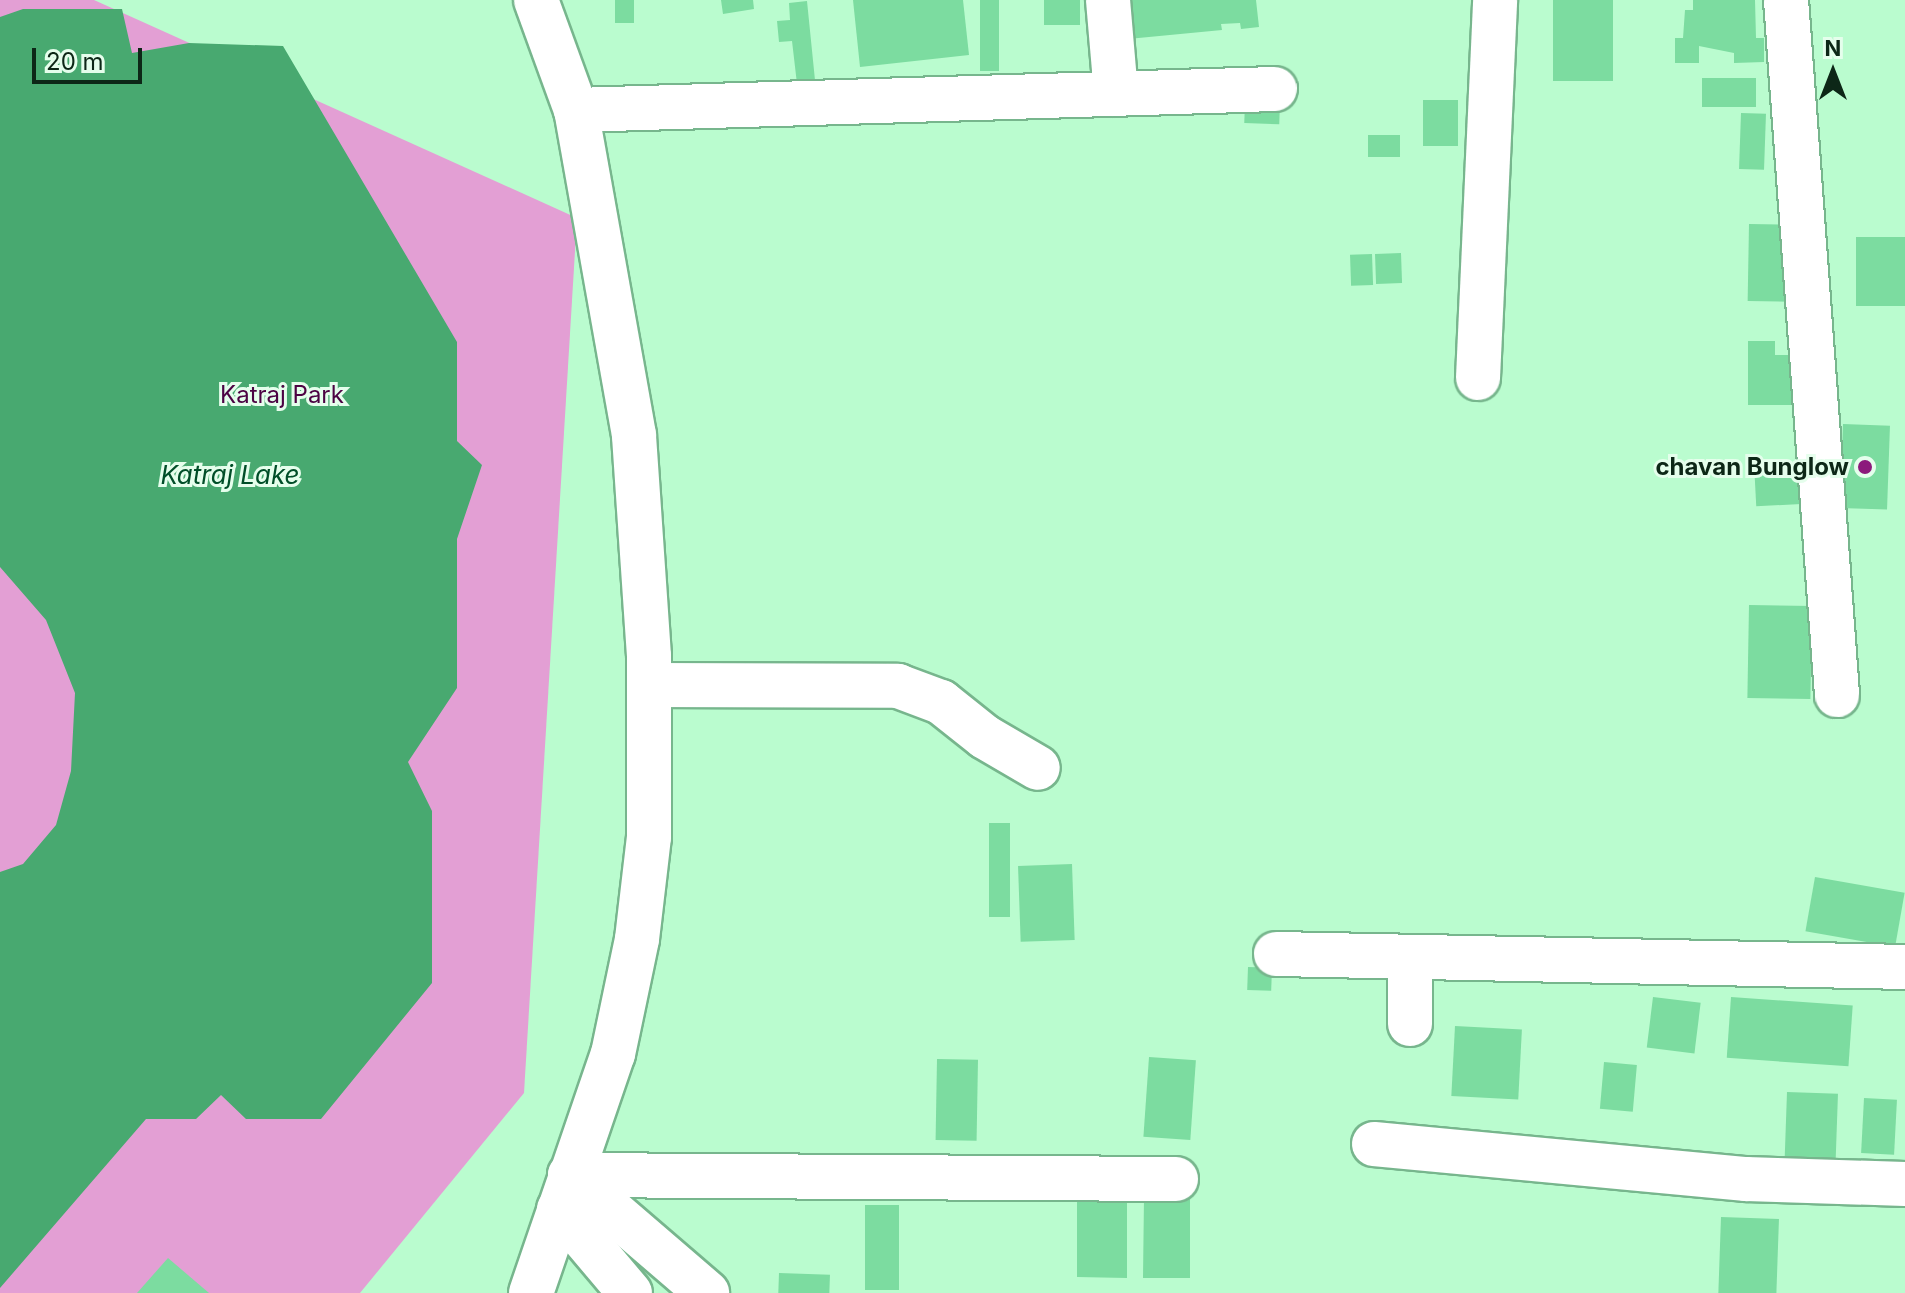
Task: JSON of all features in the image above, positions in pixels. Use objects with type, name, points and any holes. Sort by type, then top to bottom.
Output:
[{"type":"street","points":[[531,1293],[613,1054],[637,939],[649,837],[649,685],[634,435],[576,110],[536,0]]},
{"type":"street","points":[[1108,0],[1116,94]]},
{"type":"street","points":[[1478,378],[1495,0]]},
{"type":"street","points":[[1786,0],[1837,695]]},
{"type":"street","points":[[576,110],[1275,89]]},
{"type":"street","points":[[649,685],[898,686],[941,702],[985,737],[1038,768]]},
{"type":"street","points":[[1276,954],[1410,960],[1905,967]]},
{"type":"street","points":[[1410,960],[1410,1024]]},
{"type":"street","points":[[1374,1144],[1746,1179],[1905,1184]]},
{"type":"street","points":[[564,1192],[1176,1179]]},
{"type":"street","points":[[564,1192],[630,1293]]},
{"type":"street","points":[[564,1192],[707,1293]]},
{"type":"green space","name":"Katraj Lake","points":[[0,0],[94,0],[577,218],[524,1093],[360,1293],[0,1293]]},
{"type":"water","name":"Katraj Lake","points":[[23,9],[122,9],[132,53],[189,43],[283,46],[457,342],[457,441],[482,465],[457,539],[457,688],[408,762],[432,811],[432,983],[321,1119],[246,1119],[221,1095],[196,1119],[146,1119],[0,1288],[0,872],[23,864],[56,825],[71,771],[75,693],[46,620],[0,567],[0,17]]},
{"type":"building","points":[[615,0],[634,0],[634,23],[615,23]]},
{"type":"building","points":[[721,0],[753,0],[754,9],[723,14]]},
{"type":"building","points":[[853,0],[963,0],[969,55],[860,67]]},
{"type":"building","points":[[980,0],[999,0],[999,71],[980,71]]},
{"type":"building","points":[[1044,0],[1080,0],[1080,25],[1044,25]]},
{"type":"building","points":[[1124,0],[1256,0],[1259,27],[1241,29],[1240,23],[1221,24],[1222,30],[1128,39]]},
{"type":"building","points":[[1553,0],[1613,0],[1613,81],[1553,81]]},
{"type":"building","points":[[1693,0],[1755,0],[1756,38],[1764,38],[1764,62],[1734,63],[1734,53],[1699,46],[1699,63],[1675,63],[1675,38],[1683,38],[1685,10],[1693,10]]},
{"type":"building","points":[[807,1],[817,100],[799,101],[792,41],[779,42],[777,21],[790,20],[789,3]]},
{"type":"building","points":[[1702,78],[1756,78],[1756,107],[1702,107]]},
{"type":"building","points":[[1423,100],[1458,100],[1458,146],[1423,146]]},
{"type":"building","points":[[1245,102],[1280,103],[1279,124],[1244,123]]},
{"type":"building","points":[[1741,113],[1766,114],[1764,170],[1739,169]]},
{"type":"building","points":[[1368,135],[1400,135],[1400,157],[1368,157]]},
{"type":"building","points":[[1749,224],[1791,225],[1790,302],[1748,301]]},
{"type":"building","points":[[1856,237],[1905,237],[1905,306],[1856,306]]},
{"type":"building","points":[[1401,253],[1402,283],[1376,284],[1375,254]]},
{"type":"building","points":[[1372,254],[1373,285],[1351,286],[1350,255]]},
{"type":"building","points":[[1748,341],[1775,341],[1775,355],[1797,355],[1797,405],[1748,405]]},
{"type":"building","name":"chavan Bunglow","points":[[1843,424],[1890,426],[1887,510],[1840,508]]},
{"type":"building","points":[[1799,462],[1801,504],[1756,506],[1754,464]]},
{"type":"building","points":[[1749,605],[1812,606],[1810,699],[1747,698]]},
{"type":"building","points":[[989,823],[1010,823],[1010,917],[989,917]]},
{"type":"building","points":[[1072,864],[1075,940],[1021,942],[1018,866]]},
{"type":"building","points":[[1815,877],[1905,893],[1895,947],[1805,931]]},
{"type":"building","points":[[1248,967],[1272,968],[1271,991],[1247,990]]},
{"type":"building","points":[[1653,997],[1701,1003],[1694,1053],[1647,1048]]},
{"type":"building","points":[[1731,997],[1853,1006],[1848,1066],[1727,1058]]},
{"type":"building","points":[[1455,1026],[1522,1030],[1518,1099],[1451,1096]]},
{"type":"building","points":[[1149,1057],[1196,1060],[1190,1140],[1143,1137]]},
{"type":"building","points":[[937,1059],[978,1060],[977,1141],[936,1140]]},
{"type":"building","points":[[1604,1062],[1637,1065],[1633,1112],[1600,1109]]},
{"type":"building","points":[[1787,1092],[1838,1094],[1835,1172],[1784,1170]]},
{"type":"building","points":[[1864,1098],[1897,1100],[1894,1155],[1861,1153]]},
{"type":"building","points":[[1077,1187],[1190,1187],[1190,1278],[1143,1278],[1144,1197],[1127,1197],[1127,1278],[1077,1277]]},
{"type":"building","points":[[865,1205],[899,1205],[899,1290],[865,1290]]},
{"type":"building","points":[[1721,1217],[1779,1219],[1776,1293],[1718,1293]]},
{"type":"building","points":[[168,1258],[209,1293],[137,1293]]},
{"type":"building","points":[[779,1273],[830,1275],[829,1293],[778,1293]]},
{"type":"place","name":"chavan Bunglow","points":[[1865,467]]},
{"type":"park label","name":"Katraj Park","points":[[282,395]]}]
